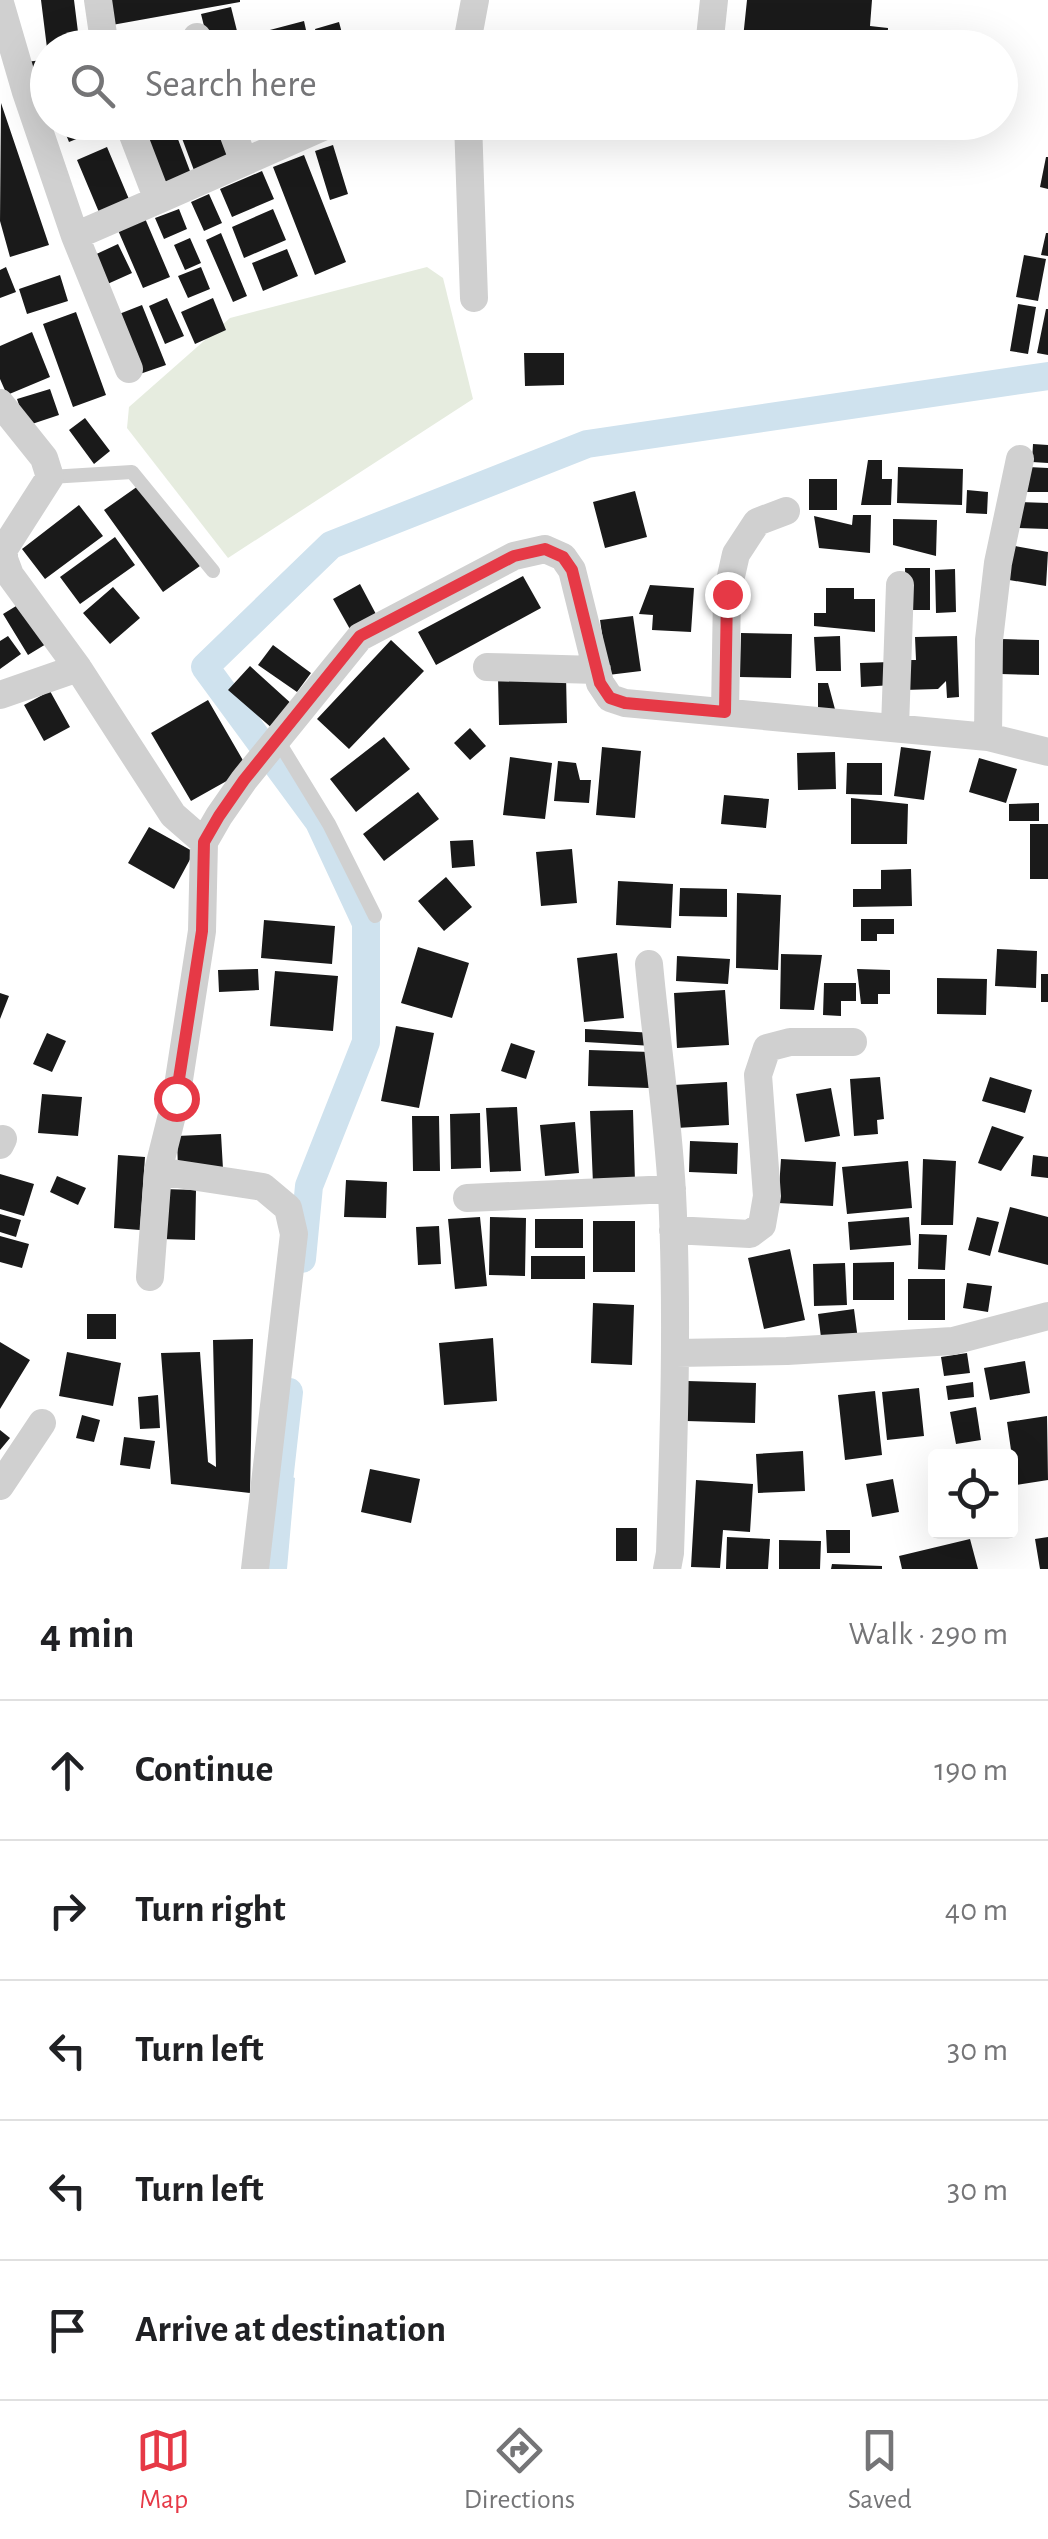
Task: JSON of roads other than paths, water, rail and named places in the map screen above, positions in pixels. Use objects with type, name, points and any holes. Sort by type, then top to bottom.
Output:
[{"type":"street","points":[[98,0],[102,30]]},
{"type":"street","points":[[470,30],[476,0]]},
{"type":"street","points":[[711,30],[714,0]]},
{"type":"street","points":[[0,3],[30,104]]},
{"type":"street","points":[[43,140],[129,369]]},
{"type":"street","points":[[135,140],[158,200]]},
{"type":"street","points":[[236,140],[244,162]]},
{"type":"street","points":[[76,236],[294,140]]},
{"type":"street","points":[[469,140],[474,298]]},
{"type":"street","points":[[0,403],[44,458],[50,477],[2,558],[173,814],[204,842]]},
{"type":"street","points":[[988,736],[989,640],[998,563],[1020,459]]},
{"type":"street","points":[[725,712],[727,594],[736,554],[757,522],[786,511]]},
{"type":"street","points":[[150,1277],[158,1172],[176,1098],[202,931],[204,842],[244,780],[360,636],[514,556],[545,549],[563,557],[572,570],[600,683],[610,698],[625,703],[988,736],[1048,752]]},
{"type":"street","points":[[895,727],[900,585]]},
{"type":"street","points":[[488,667],[597,670]]},
{"type":"street","points":[[0,695],[78,668]]},
{"type":"street","points":[[649,964],[672,1189],[676,1353],[670,1553],[666,1569]]},
{"type":"street","points":[[673,1230],[750,1234],[762,1225],[767,1196],[758,1075],[762,1058],[767,1048],[790,1042],[852,1042]]},
{"type":"street","points":[[158,1172],[263,1187],[288,1208],[294,1234],[255,1569]]},
{"type":"street","points":[[466,1198],[672,1189]]},
{"type":"street","points":[[676,1353],[953,1341],[1048,1316]]},
{"type":"street","points":[[0,1486],[42,1422]]},
{"type":"lane","points":[[50,477],[132,472],[213,571]]},
{"type":"lane","points":[[274,743],[329,824],[375,916]]},
{"type":"water","points":[[274,1470],[295,1478],[287,1569],[260,1569]]},
{"type":"waterway","points":[[302,1259],[309,1186],[366,1042],[366,923],[319,822],[205,667],[331,545],[587,444],[1048,376]]},
{"type":"waterway","points":[[276,1508],[289,1392]]}]
